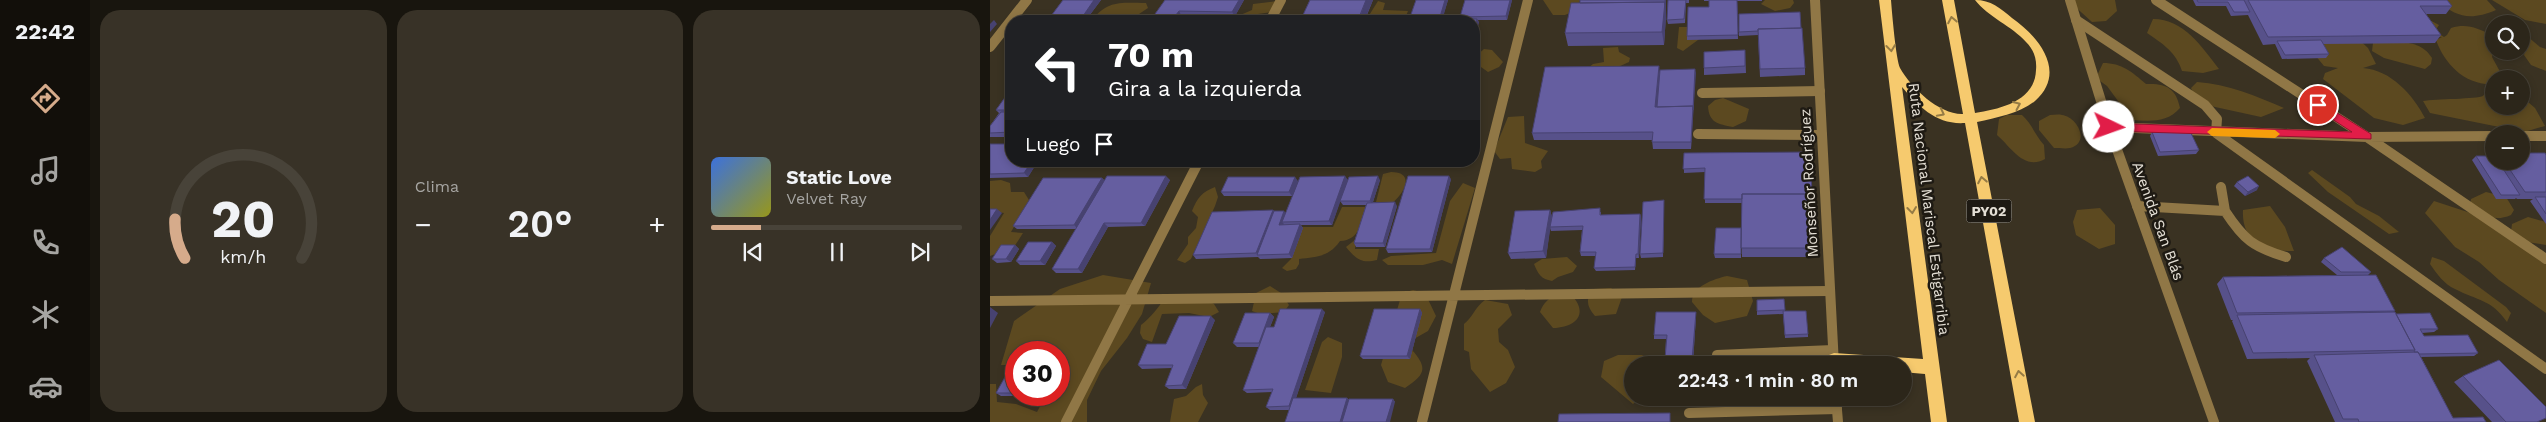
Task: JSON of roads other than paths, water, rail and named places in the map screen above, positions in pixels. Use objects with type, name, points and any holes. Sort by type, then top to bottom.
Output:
[{"type":"highway","name":"Ruta Nacional Mariscal Estigarribia","points":[[1885,0],[1939,422]]},
{"type":"highway","name":"PY02","points":[[1948,0],[2027,422]]},
{"type":"highway","points":[[1894,69],[1926,106],[1950,118],[1971,118],[2017,106],[2032,97],[2043,77],[2042,62],[2037,47],[1981,0]]},
{"type":"highway","points":[[1912,365],[1932,367]]},
{"type":"street","points":[[1015,15],[1027,0]]},
{"type":"street","points":[[1273,15],[1281,0]]},
{"type":"street","points":[[1422,422],[1528,0]]},
{"type":"street","name":"Monseñor Rodríguez","points":[[1815,0],[1834,356]]},
{"type":"street","name":"Avenida San Blás","points":[[2070,0],[2109,127],[2214,422]]},
{"type":"street","points":[[2156,0],[2367,137],[2546,259]]},
{"type":"street","points":[[2076,20],[2205,105],[2217,119],[2216,132]]},
{"type":"street","points":[[990,48],[1005,29]]},
{"type":"street","points":[[1702,93],[1820,91]]},
{"type":"street","points":[[2109,127],[2367,137],[2485,136]]},
{"type":"street","points":[[2216,132],[2546,369]]},
{"type":"street","points":[[1698,134],[1822,136]]},
{"type":"street","points":[[2530,136],[2546,136]]},
{"type":"street","points":[[1066,422],[1196,167]]},
{"type":"street","points":[[2221,187],[2225,210],[2243,238],[2256,249],[2286,257]]},
{"type":"street","points":[[2137,206],[2225,210]]},
{"type":"street","points":[[990,301],[1452,297],[1829,291]]},
{"type":"street","points":[[1717,355],[1756,356]]},
{"type":"street","points":[[1689,414],[1797,406]]},
{"type":"street","points":[[1837,406],[1838,422]]}]
